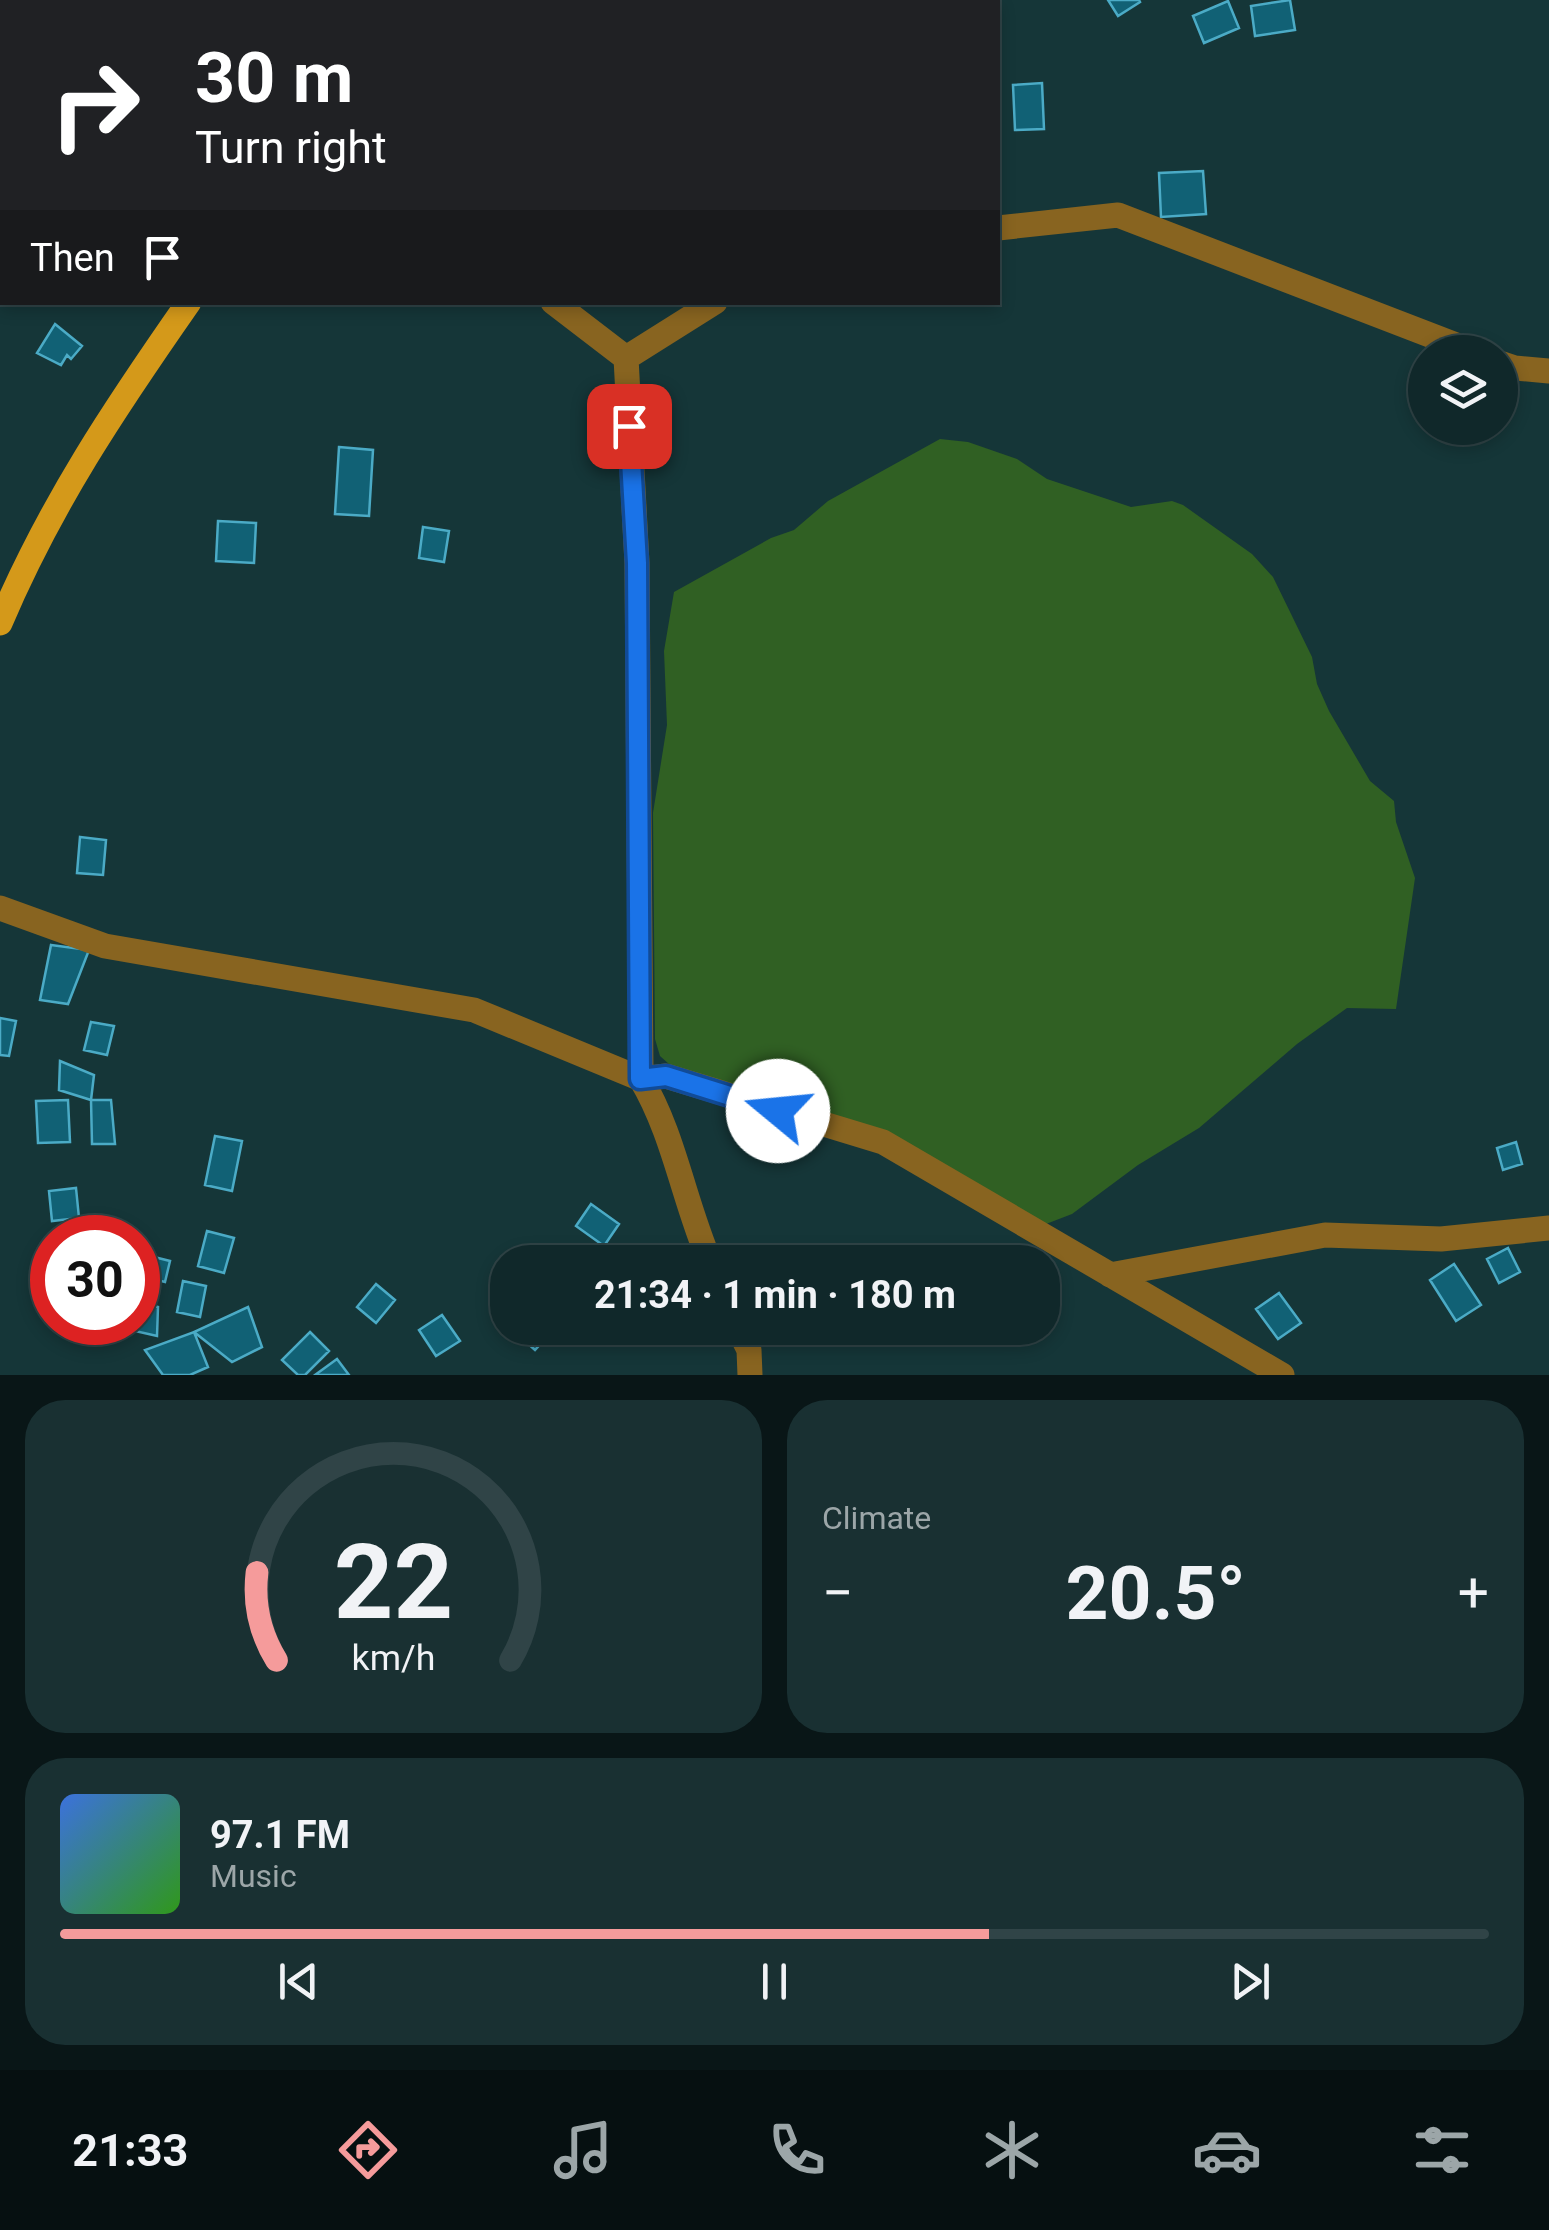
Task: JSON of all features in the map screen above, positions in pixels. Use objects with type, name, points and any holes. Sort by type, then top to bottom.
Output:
[{"type":"main road","points":[[0,622],[33,545],[109,416],[187,305]]},
{"type":"street","points":[[1000,228],[1118,215],[1430,335]]},
{"type":"street","points":[[558,305],[626,358],[637,563],[640,1079],[659,1110],[703,1245]]},
{"type":"street","points":[[626,358],[710,305]]},
{"type":"street","points":[[1518,368],[1549,370]]},
{"type":"street","points":[[0,908],[105,946],[474,1010],[640,1079],[666,1076],[882,1142],[1282,1375]]},
{"type":"street","points":[[1110,1276],[1325,1235],[1440,1239],[1549,1228]]},
{"type":"street","points":[[746,1345],[750,1375]]},
{"type":"green space","points":[[940,439],[968,442],[1017,459],[1047,479],[1131,507],[1172,501],[1183,505],[1252,554],[1273,577],[1312,657],[1317,684],[1329,711],[1370,781],[1394,801],[1396,822],[1415,878],[1396,1009],[1347,1008],[1297,1044],[1199,1128],[1138,1165],[1072,1214],[1046,1224],[972,1187],[679,1073],[660,1056],[655,1039],[653,813],[667,725],[664,651],[674,592],[771,538],[794,530],[828,501]]},
{"type":"building","points":[[1108,0],[1139,0],[1140,2],[1118,16]]},
{"type":"building","points":[[1290,0],[1295,30],[1255,36],[1251,6]]},
{"type":"building","points":[[1228,1],[1239,28],[1204,43],[1193,16]]},
{"type":"building","points":[[1042,83],[1044,129],[1015,130],[1013,85]]},
{"type":"building","points":[[1203,171],[1206,214],[1161,217],[1159,173]]},
{"type":"building","points":[[55,324],[82,346],[71,359],[67,355],[61,365],[37,353]]},
{"type":"building","points":[[339,447],[373,450],[369,516],[335,514]]},
{"type":"building","points":[[218,521],[256,523],[254,563],[216,561]]},
{"type":"building","points":[[423,527],[449,531],[444,562],[419,558]]},
{"type":"building","points":[[80,837],[106,840],[103,875],[77,873]]},
{"type":"building","points":[[51,945],[89,950],[68,1004],[40,1000]]},
{"type":"building","points":[[0,1018],[16,1021],[9,1056],[0,1055]]},
{"type":"building","points":[[91,1022],[114,1026],[107,1055],[84,1050]]},
{"type":"building","points":[[60,1061],[94,1075],[91,1100],[59,1090]]},
{"type":"building","points":[[68,1100],[70,1142],[38,1143],[36,1101]]},
{"type":"building","points":[[91,1100],[111,1100],[115,1144],[92,1144]]},
{"type":"building","points":[[215,1136],[242,1141],[232,1191],[205,1185]]},
{"type":"building","points":[[1516,1142],[1522,1164],[1503,1170],[1497,1148]]},
{"type":"building","points":[[76,1188],[79,1215],[51,1215],[49,1191]]},
{"type":"building","points":[[591,1204],[619,1224],[605,1245],[576,1226]]},
{"type":"building","points":[[207,1231],[234,1238],[224,1273],[198,1266]]},
{"type":"building","points":[[1508,1248],[1520,1272],[1499,1283],[1487,1259]]},
{"type":"building","points":[[160,1258],[170,1261],[165,1282],[160,1281]]},
{"type":"building","points":[[1454,1264],[1481,1305],[1456,1321],[1430,1280]]},
{"type":"building","points":[[183,1281],[206,1286],[200,1317],[177,1312]]},
{"type":"building","points":[[376,1284],[395,1300],[376,1323],[357,1307]]},
{"type":"building","points":[[1279,1293],[1301,1323],[1278,1339],[1256,1309]]},
{"type":"building","points":[[248,1307],[262,1347],[232,1362],[194,1332]]},
{"type":"building","points":[[442,1315],[460,1341],[436,1356],[419,1330]]},
{"type":"building","points":[[194,1332],[208,1367],[190,1375],[163,1375],[145,1350]]},
{"type":"building","points":[[310,1332],[329,1351],[305,1375],[298,1375],[282,1360]]},
{"type":"building","points":[[337,1359],[349,1375],[315,1375]]},
{"type":"route","points":[[629,426],[637,563],[640,1079],[666,1076],[778,1111]]}]
